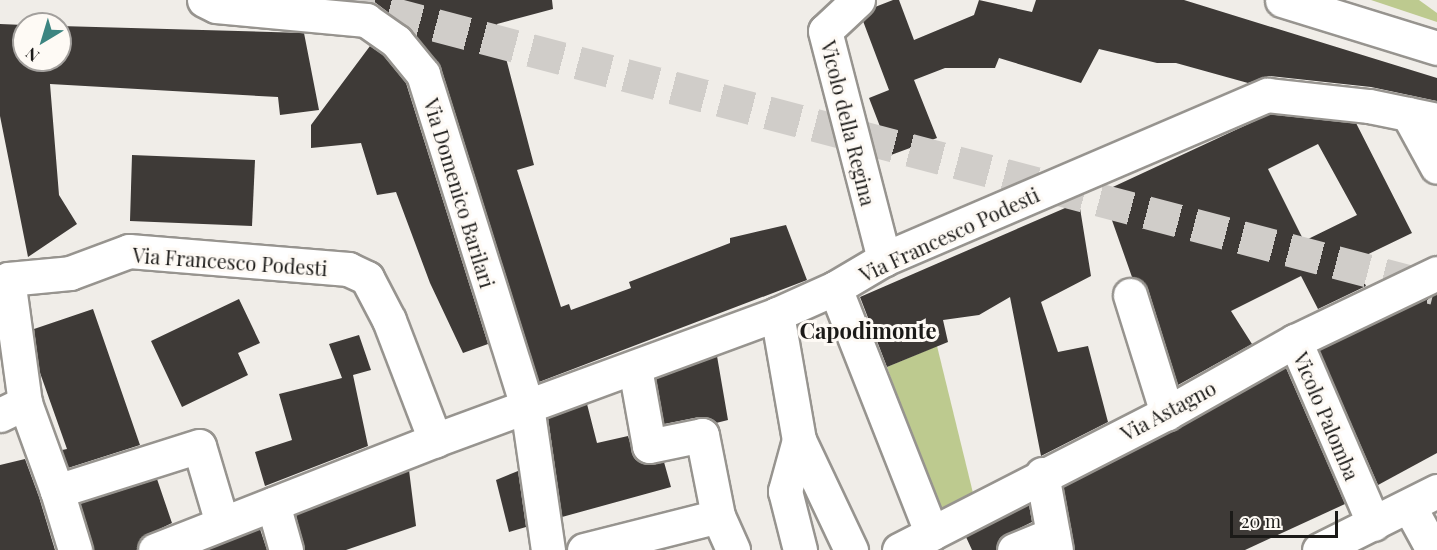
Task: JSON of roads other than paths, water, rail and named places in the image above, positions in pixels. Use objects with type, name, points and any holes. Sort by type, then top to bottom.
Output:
[{"type":"street","name":"Via Domenico Barilari","points":[[204,0],[216,6],[366,20],[396,41],[423,74],[527,406],[549,550]]},
{"type":"street","name":"Vicolo della Regina","points":[[858,0],[825,31],[884,259]]},
{"type":"street","points":[[1282,0],[1437,48]]},
{"type":"street","name":"Via Francesco Podesti","points":[[155,550],[435,440],[777,314],[835,288],[884,259],[1267,95],[1422,117]]},
{"type":"street","points":[[1422,117],[1437,167]]},
{"type":"street","name":"Via Francesco Podesti","points":[[75,550],[57,491],[13,409],[8,279],[70,273],[129,251],[348,269],[367,278],[388,320],[435,440]]},
{"type":"street","name":"Via Astagno","points":[[899,550],[1042,474],[1167,412],[1296,341],[1437,273]]},
{"type":"street","points":[[835,288],[932,534]]},
{"type":"street","points":[[1130,295],[1167,412]]},
{"type":"street","points":[[777,314],[800,440],[851,550]]},
{"type":"street","name":"Vicolo Palomba","points":[[1296,341],[1374,524]]},
{"type":"street","points":[[634,368],[650,446],[702,435],[718,516],[733,550]]},
{"type":"street","points":[[800,440],[785,491],[800,550]]},
{"type":"street","points":[[57,491],[199,446],[222,523]]},
{"type":"street","points":[[1014,550],[1054,542],[1042,474]]},
{"type":"street","points":[[1319,550],[1423,498],[1433,550]]},
{"type":"street","points":[[273,504],[286,550]]},
{"type":"street","points":[[584,550],[718,516]]},
{"type":"tunnel","points":[[341,0],[1435,288]]},
{"type":"district","name":"Capodimonte","points":[[868,331]]}]
